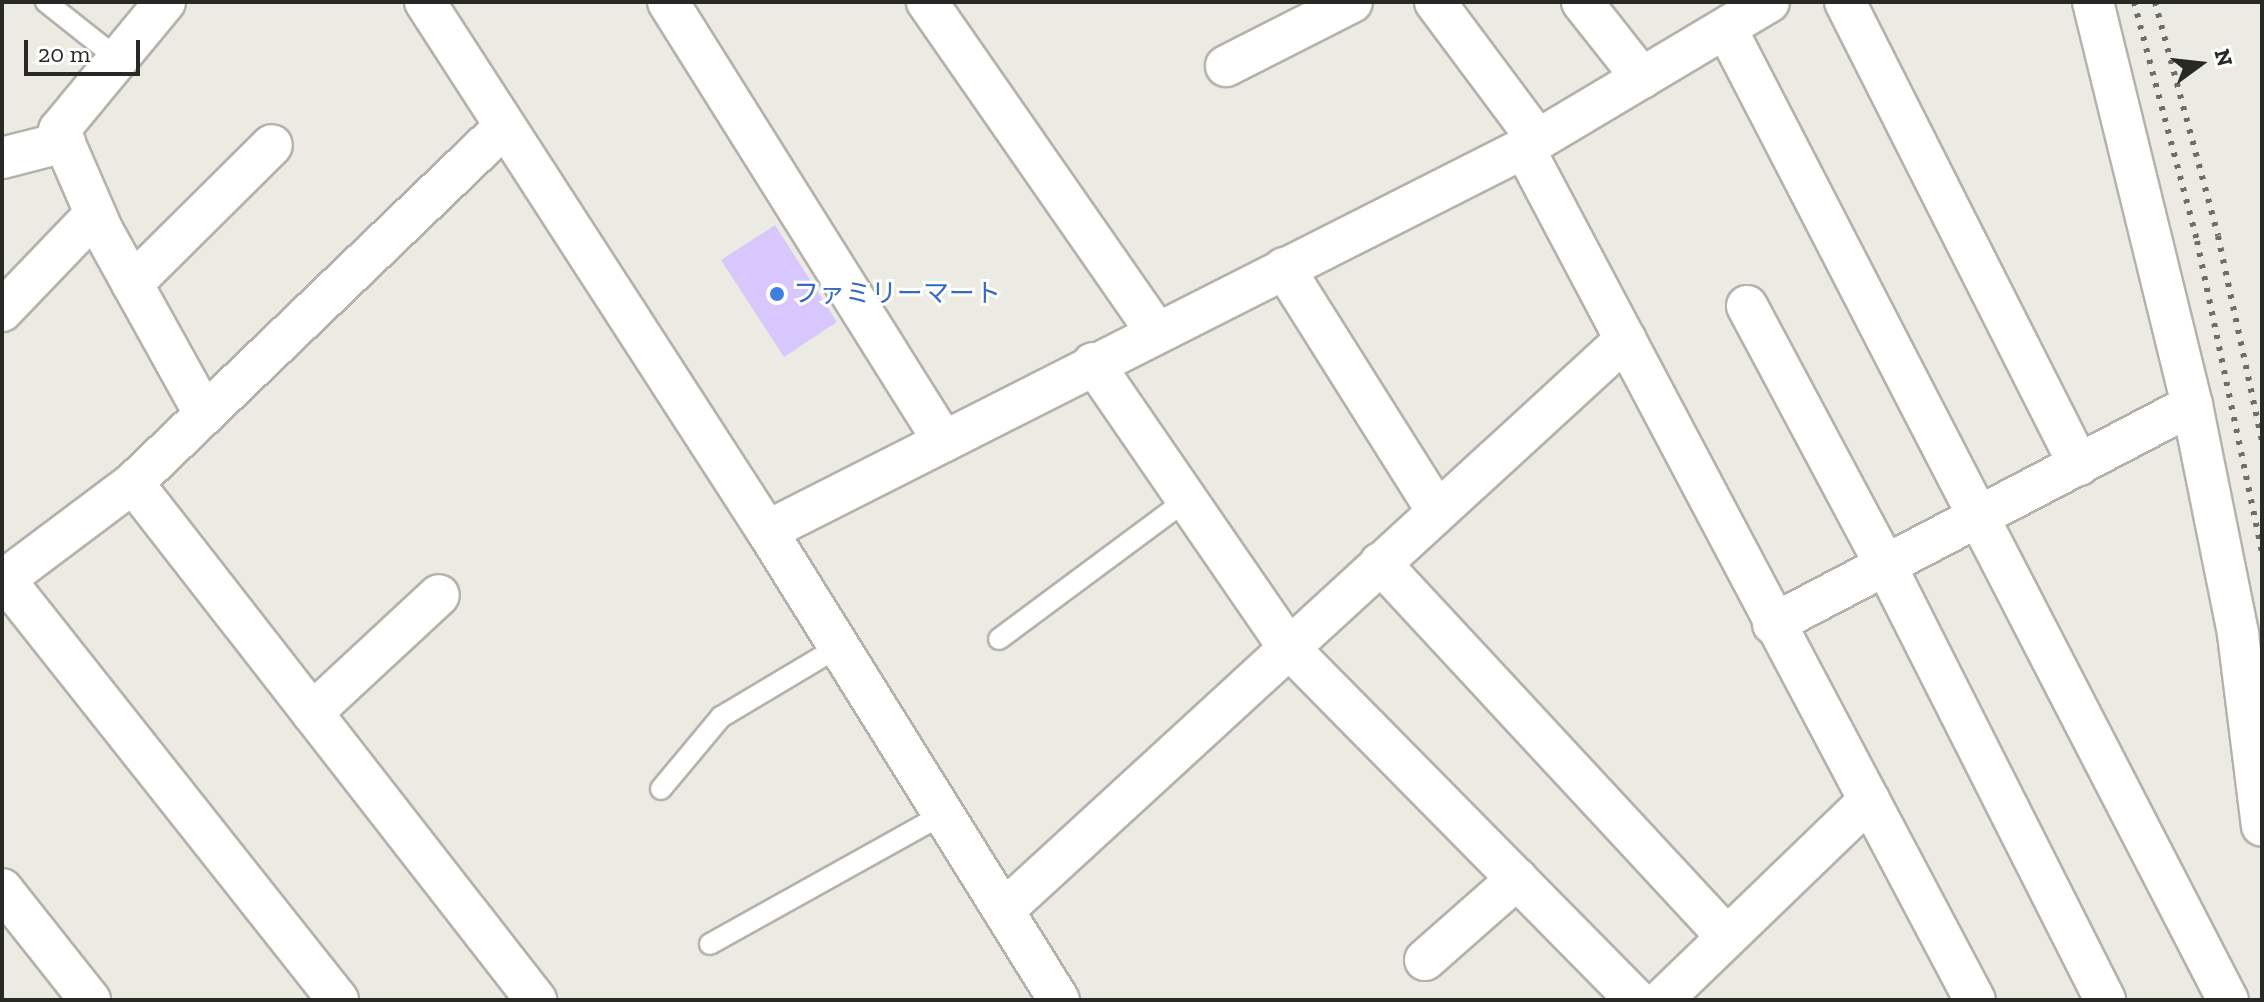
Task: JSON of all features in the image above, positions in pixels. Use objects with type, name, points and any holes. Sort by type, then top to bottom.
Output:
[{"type":"street","points":[[165,2],[59,130],[95,214],[205,415]]},
{"type":"street","points":[[425,2],[767,531],[1059,1000]]},
{"type":"street","points":[[668,2],[944,442]]},
{"type":"street","points":[[927,2],[1156,332]]},
{"type":"street","points":[[1226,66],[1352,2]]},
{"type":"street","points":[[1435,2],[1531,144],[1626,339],[1773,624],[1975,1000]]},
{"type":"street","points":[[1582,2],[1642,78]]},
{"type":"street","points":[[1845,2],[2079,465]]},
{"type":"street","points":[[2093,2],[2192,405],[2238,634],[2262,826]]},
{"type":"street","points":[[767,531],[1093,363],[1531,144],[1746,11],[1980,516],[2228,1000]]},
{"type":"street","points":[[338,1000],[4,578],[133,483],[504,127]]},
{"type":"street","points":[[2,158],[65,142]]},
{"type":"street","points":[[132,284],[272,145]]},
{"type":"street","points":[[2,311],[95,214]]},
{"type":"street","points":[[1284,268],[1437,511]]},
{"type":"street","points":[[1747,306],[1886,566],[2105,1000]]},
{"type":"street","points":[[1004,910],[1626,339]]},
{"type":"street","points":[[1093,363],[1288,647],[1636,1000]]},
{"type":"street","points":[[1773,624],[2192,405]]},
{"type":"street","points":[[133,483],[536,1000]]},
{"type":"street","points":[[1380,563],[1727,937]]},
{"type":"street","points":[[312,713],[439,595]]},
{"type":"street","points":[[1680,995],[1727,937],[1869,800]]},
{"type":"street","points":[[1425,960],[1517,879]]},
{"type":"street","points":[[2,889],[90,1000]]},
{"type":"lane","points":[[46,2],[118,59]]},
{"type":"lane","points":[[999,639],[1186,500]]},
{"type":"lane","points":[[661,789],[721,717],[840,646]]},
{"type":"lane","points":[[710,944],[944,814]]},
{"type":"building","points":[[775,225],[837,322],[784,357],[721,260]]},
{"type":"railway","points":[[2134,2],[2197,241],[2262,551]]},
{"type":"railway","points":[[2155,2],[2218,236],[2262,442]]},
{"type":"place","name":"ファミリーマート","points":[[777,294]]}]
